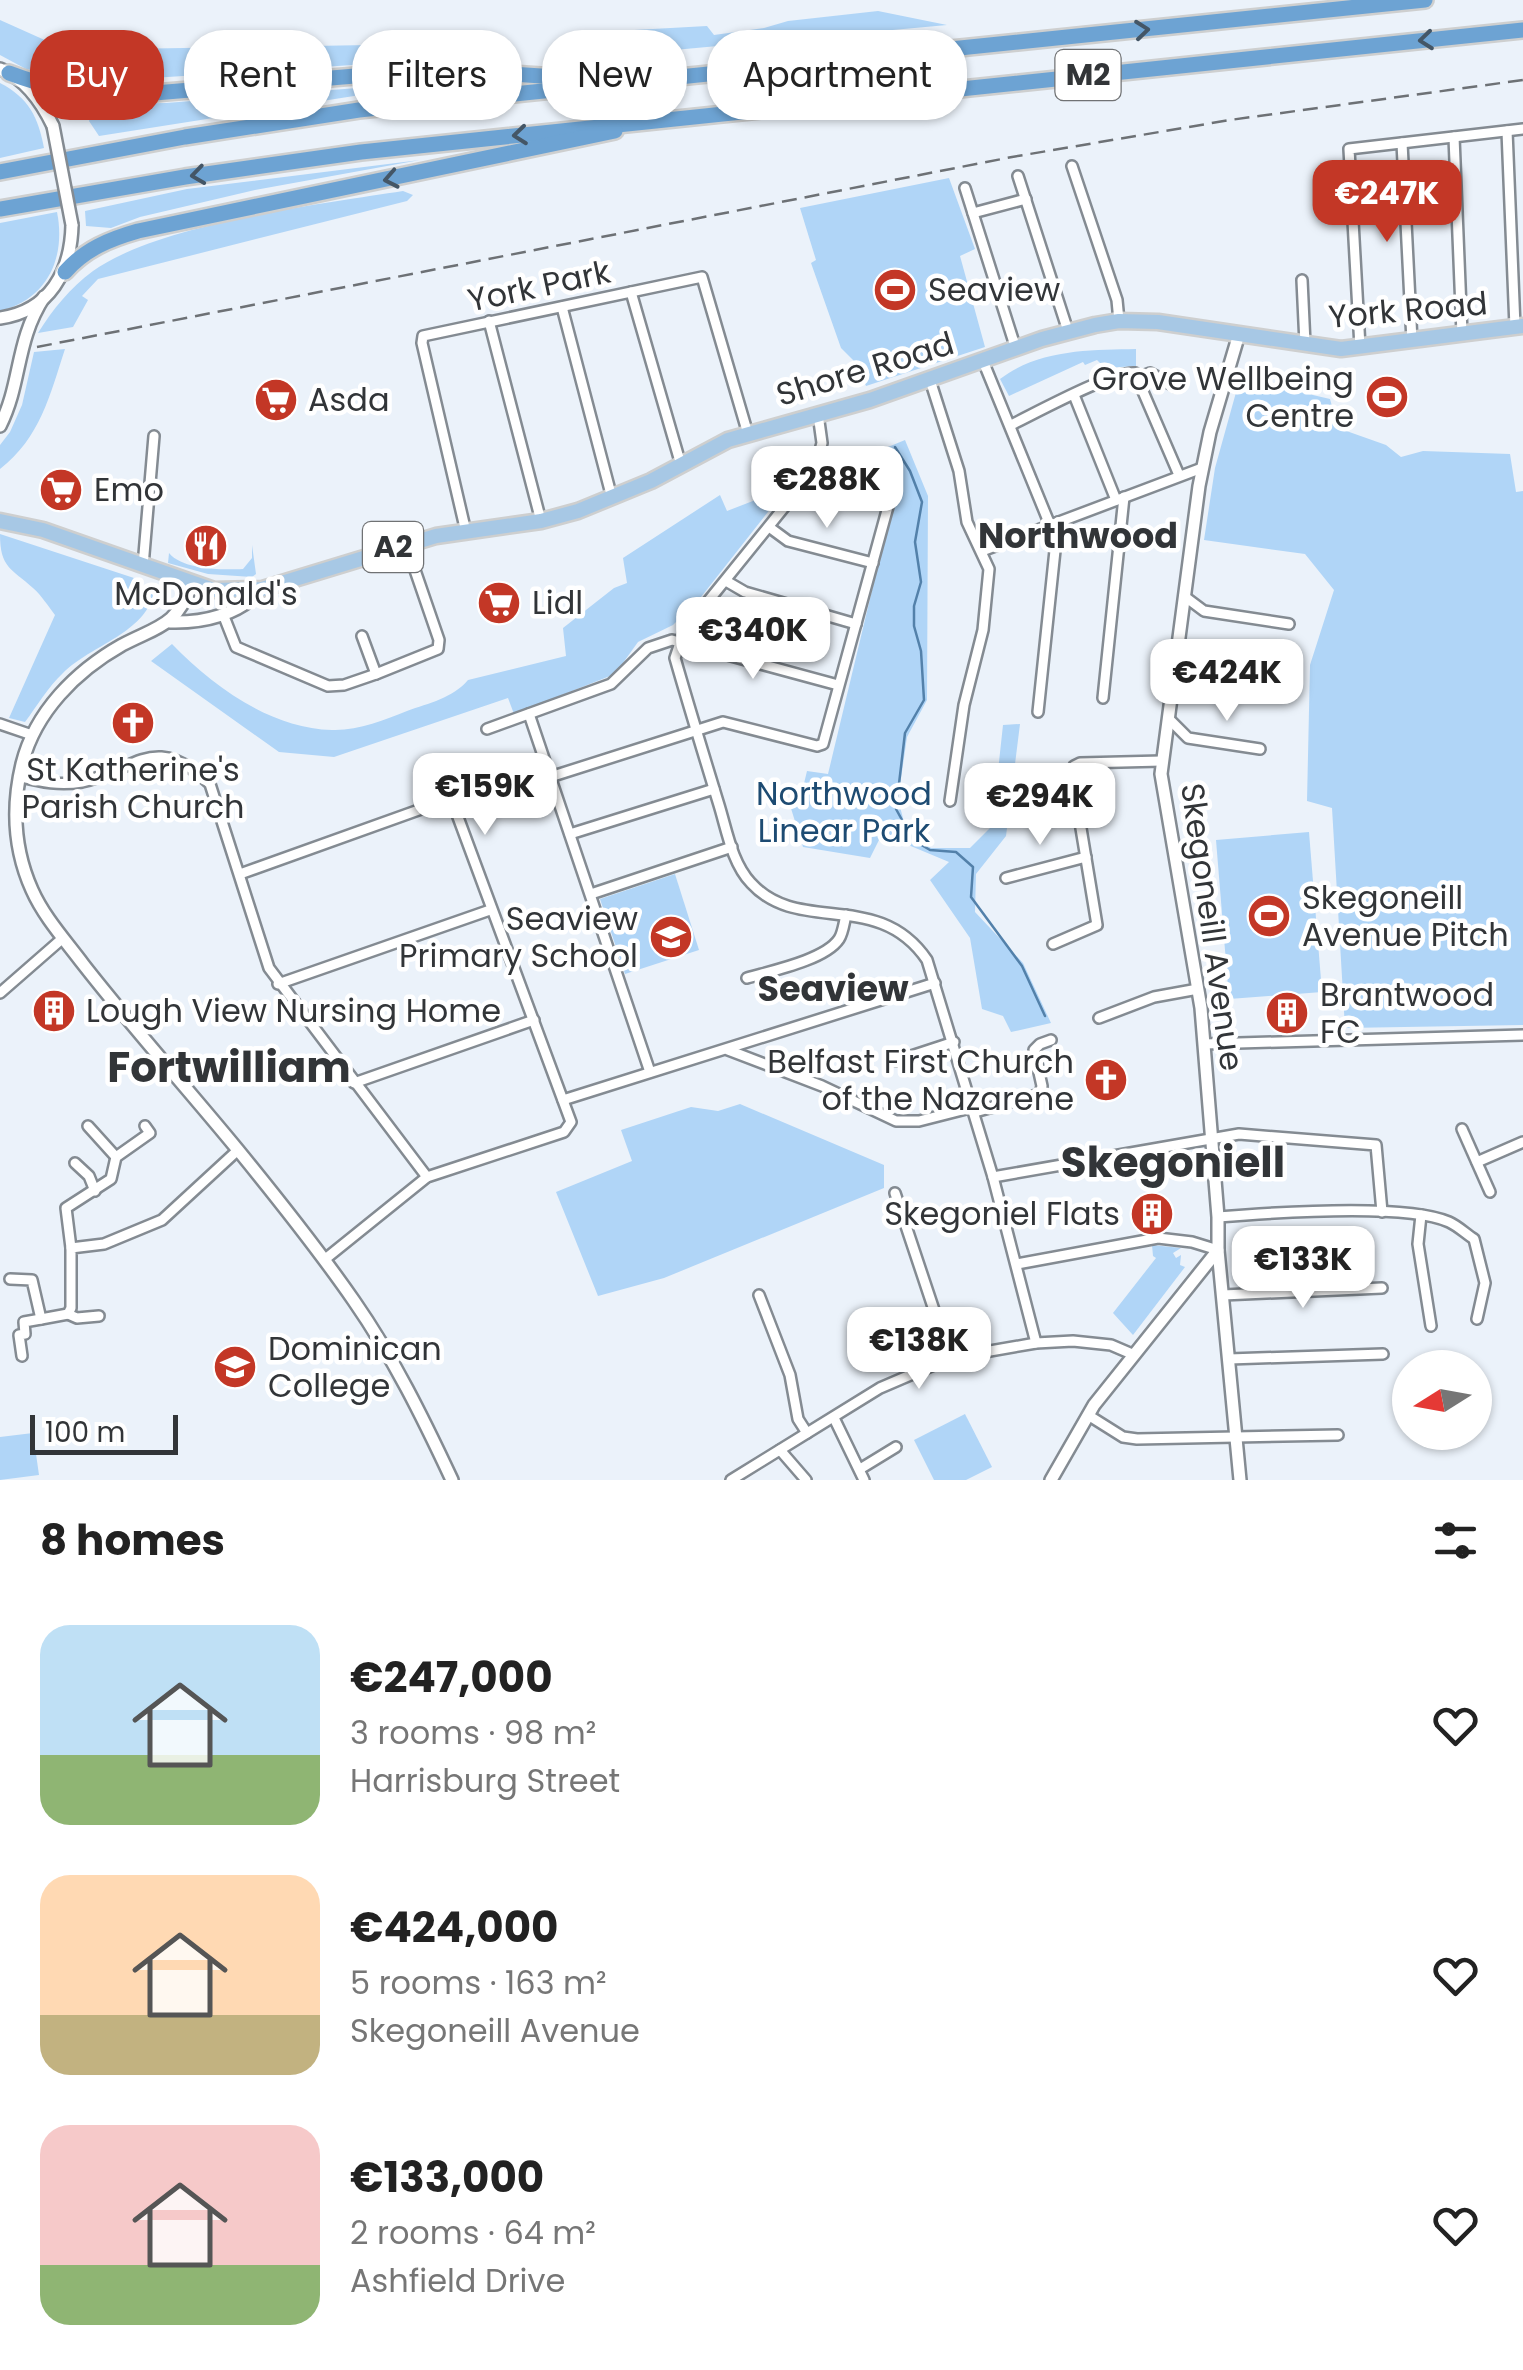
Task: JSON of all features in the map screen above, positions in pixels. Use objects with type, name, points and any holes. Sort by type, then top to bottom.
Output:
[{"type":"highway","name":"M2","points":[[687,77],[1425,0]]},
{"type":"highway","name":"M2","points":[[687,116],[1523,30]]},
{"type":"highway","points":[[4,71],[40,85],[87,96],[438,70],[542,75]]},
{"type":"highway","name":"M2","points":[[0,172],[185,137],[359,110],[542,92]]},
{"type":"highway","name":"M2","points":[[0,209],[362,152],[652,120]]},
{"type":"highway","points":[[65,272],[90,250],[114,237],[593,138],[652,120]]},
{"type":"main road","name":"Shore Road","points":[[0,521],[43,530],[214,590],[262,589],[406,544],[540,521],[612,498],[748,434],[930,380],[1068,331],[1120,322],[1158,322],[1239,334]]},
{"type":"main road","name":"York Road","points":[[1239,334],[1335,349],[1519,327]]},
{"type":"street","points":[[0,426],[9,406],[25,331],[65,272],[72,225],[52,126],[34,94],[4,71]]},
{"type":"street","points":[[1360,348],[1349,149],[1523,129]]},
{"type":"street","points":[[1508,131],[1511,238],[1519,327]]},
{"type":"street","points":[[1454,137],[1462,334]]},
{"type":"street","points":[[1402,143],[1412,341]]},
{"type":"street","points":[[1072,166],[1117,300],[1120,322]]},
{"type":"street","points":[[1018,176],[1068,331]]},
{"type":"street","points":[[965,188],[1016,349]]},
{"type":"street","points":[[973,213],[1026,199]]},
{"type":"street","points":[[1511,238],[1523,237]]},
{"type":"street","name":"York Park","points":[[466,532],[423,336],[702,277],[748,434]]},
{"type":"street","points":[[1302,280],[1304,344]]},
{"type":"street","points":[[631,292],[682,465]]},
{"type":"street","points":[[0,318],[24,311],[44,298]]},
{"type":"street","points":[[562,307],[612,498]]},
{"type":"street","points":[[489,321],[540,521]]},
{"type":"street","name":"Skegoneill Avenue","points":[[1239,334],[1202,468],[1163,756],[1164,798],[1204,1044],[1240,1480]]},
{"type":"street","points":[[983,361],[1054,523],[1038,712]]},
{"type":"street","points":[[1010,424],[1128,372],[1138,378],[1178,475]]},
{"type":"street","points":[[1138,378],[1150,373],[1176,386]]},
{"type":"street","points":[[930,380],[958,470],[967,522],[990,569],[983,630],[964,705],[950,801]]},
{"type":"street","points":[[1074,395],[1120,498],[1103,698]]},
{"type":"street","points":[[818,414],[822,443],[815,469],[679,641],[675,658],[732,848],[750,883],[786,906],[892,926],[905,934],[927,960],[974,1109],[1036,1343]]},
{"type":"street","points":[[143,566],[154,436]]},
{"type":"street","points":[[982,551],[1202,468]]},
{"type":"street","points":[[550,776],[723,722],[817,746],[822,744],[889,503],[840,491]]},
{"type":"street","points":[[769,527],[788,541],[873,562]]},
{"type":"street","points":[[222,614],[236,647],[328,686],[376,674],[438,649],[439,640],[406,544]]},
{"type":"street","points":[[726,581],[745,592],[856,624]]},
{"type":"street","points":[[192,584],[182,608],[170,622],[121,646],[61,690],[32,734],[16,803],[16,827],[25,874],[45,914],[63,938],[324,1260],[384,1348],[452,1480]]},
{"type":"street","points":[[170,622],[186,623],[222,614],[249,603],[262,589]]},
{"type":"street","points":[[1184,596],[1204,611],[1289,624]]},
{"type":"street","points":[[1180,624],[1204,611]]},
{"type":"street","points":[[362,636],[376,674]]},
{"type":"street","points":[[488,729],[611,684],[648,648],[672,640],[838,685]]},
{"type":"street","points":[[529,714],[650,1072]]},
{"type":"street","points":[[1168,718],[1188,738],[1260,749]]},
{"type":"street","points":[[0,724],[32,734]]},
{"type":"street","points":[[1053,944],[1097,925],[1074,766],[1163,756],[1188,738]]},
{"type":"street","points":[[20,777],[45,783],[85,781],[151,756],[188,766],[210,784],[269,968],[427,1177]]},
{"type":"street","points":[[570,834],[714,789]]},
{"type":"street","points":[[240,874],[441,802],[455,810],[570,1122],[564,1132],[427,1177],[324,1260]]},
{"type":"street","points":[[590,894],[732,848]]},
{"type":"street","points":[[1006,878],[1086,857]]},
{"type":"street","points":[[278,984],[490,910]]},
{"type":"street","points":[[747,978],[814,957],[830,948],[838,940],[846,915]]},
{"type":"street","points":[[0,992],[63,938]]},
{"type":"street","points":[[563,1100],[935,982]]},
{"type":"street","points":[[1099,1018],[1154,996],[1198,989]]},
{"type":"street","points":[[354,1083],[534,1020]]},
{"type":"street","points":[[1204,1044],[1523,1035]]},
{"type":"street","points":[[727,1050],[822,1086],[896,1121],[919,1121],[1040,1094],[1042,1086],[1034,1050],[1051,1040]]},
{"type":"street","points":[[896,1061],[954,1042]]},
{"type":"street","points":[[88,1126],[116,1156]]},
{"type":"street","points":[[68,1314],[72,1248],[66,1208],[111,1179],[116,1156],[150,1133],[145,1126]]},
{"type":"street","points":[[1462,1129],[1490,1192]]},
{"type":"street","points":[[993,1177],[1212,1137],[1275,1135],[1376,1145],[1382,1212]]},
{"type":"street","points":[[1477,1162],[1523,1142]]},
{"type":"street","points":[[72,1248],[104,1244],[162,1220],[238,1150]]},
{"type":"street","points":[[75,1163],[89,1176],[96,1190]]},
{"type":"street","points":[[895,1192],[950,1358]]},
{"type":"street","points":[[1218,1217],[1382,1212],[1448,1222],[1474,1239],[1485,1283],[1477,1319]]},
{"type":"street","points":[[1421,1215],[1418,1244],[1431,1326]]},
{"type":"street","points":[[1017,1264],[1158,1238],[1218,1250],[1132,1354],[1088,1415],[1051,1480]]},
{"type":"street","points":[[1204,1264],[1222,1280]]},
{"type":"street","points":[[10,1279],[32,1280],[37,1288],[41,1319]]},
{"type":"street","points":[[1224,1295],[1382,1288]]},
{"type":"street","points":[[759,1295],[790,1375],[798,1420],[807,1433]]},
{"type":"street","points":[[22,1356],[19,1335],[25,1334],[24,1322],[68,1314],[77,1318],[100,1316]]},
{"type":"street","points":[[730,1480],[880,1388],[950,1358],[1036,1343],[1088,1341],[1111,1344],[1132,1354]]},
{"type":"street","points":[[1229,1359],[1383,1354]]},
{"type":"street","points":[[1088,1415],[1123,1437],[1338,1435]]},
{"type":"street","points":[[834,1418],[864,1480]]},
{"type":"street","points":[[860,1469],[896,1447]]},
{"type":"street","points":[[780,1450],[806,1480]]},
{"type":"green space","points":[[878,11],[947,25],[892,30],[750,30],[788,21]]},
{"type":"green space","points":[[0,20],[30,33],[30,70],[0,55]]},
{"type":"green space","points":[[707,26],[710,30],[707,30],[707,47],[687,49],[687,30],[634,30]]},
{"type":"green space","points":[[352,45],[352,65],[332,66],[332,46]]},
{"type":"green space","points":[[164,48],[184,48],[184,76],[164,77]]},
{"type":"green space","points":[[0,83],[30,109],[30,120],[36,120],[44,148],[0,158]]},
{"type":"green space","points":[[352,88],[352,96],[332,99],[332,90]]},
{"type":"green space","points":[[184,102],[184,120],[201,120],[99,136],[89,121],[164,120],[166,103]]},
{"type":"green space","points":[[420,160],[255,190],[140,217],[111,228],[86,226],[85,211],[187,189]]},
{"type":"green space","name":"Seaview","points":[[949,178],[975,249],[960,256],[985,347],[866,386],[857,364],[841,348],[811,263],[816,260],[800,208]]},
{"type":"green space","points":[[403,191],[413,195],[407,201],[98,279],[82,296],[88,300],[73,327],[38,333],[62,299],[93,271],[158,240],[242,218]]},
{"type":"green space","points":[[57,212],[59,245],[50,274],[30,297],[0,311],[0,223]]},
{"type":"green space","points":[[65,349],[34,430],[0,469],[0,445],[22,405],[34,352]]},
{"type":"green space","points":[[1136,349],[1136,366],[1105,368],[1097,360],[1085,365],[1083,362],[1009,396],[1000,379],[1048,357]]},
{"type":"green space","points":[[1240,378],[1330,399],[1338,428],[1386,445],[1401,457],[1423,451],[1510,454],[1516,492],[1523,491],[1523,1025],[1345,1028],[1332,808],[1307,801],[1310,665],[1334,590],[1305,554],[1204,540],[1215,468]]},
{"type":"green space","name":"Northwood Linear Park","points":[[905,440],[928,496],[927,700],[907,737],[898,799],[905,826],[914,838],[931,848],[970,848],[992,826],[1003,725],[1020,724],[1006,836],[976,874],[975,912],[1023,963],[1051,1023],[1011,1032],[1003,1016],[982,1009],[970,938],[930,880],[949,862],[882,834],[870,858],[803,847],[789,802],[801,796],[807,771],[828,774],[893,503],[850,484],[815,477]]},
{"type":"green space","points":[[801,470],[701,597],[673,625],[638,642],[615,674],[514,714],[508,698],[334,757],[279,752],[151,661],[172,644],[225,690],[287,722],[332,730],[371,724],[440,699],[468,680],[566,656],[563,628],[614,588],[627,583],[623,558],[720,495],[727,511],[758,499],[755,487]]},
{"type":"green space","points":[[0,534],[134,578],[154,592],[140,618],[63,673],[25,722],[9,718],[55,615],[8,566]]},
{"type":"green space","points":[[252,545],[256,574],[252,577],[208,574],[168,563],[169,553],[193,566],[243,569],[252,558]]},
{"type":"green space","name":"Skegoneill Avenue Pitch","points":[[1309,832],[1322,992],[1229,999],[1216,840]]},
{"type":"green space","points":[[675,874],[699,950],[625,974],[600,899]]},
{"type":"green space","points":[[740,1104],[884,1165],[884,1188],[664,1278],[598,1296],[556,1192],[632,1161],[621,1130],[691,1107],[718,1111]]},
{"type":"green space","points":[[1152,1245],[1181,1248],[1173,1253],[1176,1258],[1181,1255],[1180,1265],[1185,1267],[1133,1335],[1113,1313],[1156,1258]]},
{"type":"green space","points":[[965,1414],[992,1467],[966,1480],[934,1480],[914,1440]]},
{"type":"green space","points":[[33,1433],[39,1475],[0,1480],[0,1437]]},
{"type":"waterway","points":[[895,447],[922,502],[915,542],[921,582],[914,606],[914,626],[921,651],[924,700],[905,733],[896,809],[913,840],[930,850],[956,852],[973,867],[971,897],[1022,966],[1045,1016]]},
{"type":"railway","points":[[37,347],[1012,157],[1230,120],[1523,80]]},
{"type":"place","name":"Seaview","points":[[895,290]]},
{"type":"place","name":"Grove Wellbeing Centre","points":[[1387,397]]},
{"type":"place","name":"Asda","points":[[276,400]]},
{"type":"place","name":"Emo","points":[[61,490]]},
{"type":"place","name":"McDonald's","points":[[206,546]]},
{"type":"place","name":"Lidl","points":[[499,603]]},
{"type":"place","name":"St Katherine's Parish Church","points":[[133,723]]},
{"type":"place","name":"Skegoneill Avenue Pitch","points":[[1269,916]]},
{"type":"place","name":"Seaview Primary School","points":[[671,937]]},
{"type":"place","name":"Lough View Nursing Home","points":[[54,1011]]},
{"type":"place","name":"Brantwood FC","points":[[1287,1013]]},
{"type":"place","name":"Belfast First Church of the Nazarene","points":[[1106,1080]]},
{"type":"place","name":"Skegoniel Flats","points":[[1152,1214]]},
{"type":"place","name":"Dominican College","points":[[235,1367]]},
{"type":"district","name":"Northwood","points":[[1078,536]]},
{"type":"district","name":"Seaview","points":[[833,989]]},
{"type":"district","name":"Fortwilliam","points":[[229,1067]]},
{"type":"district","name":"Skegoniell","points":[[1173,1162]]}]
